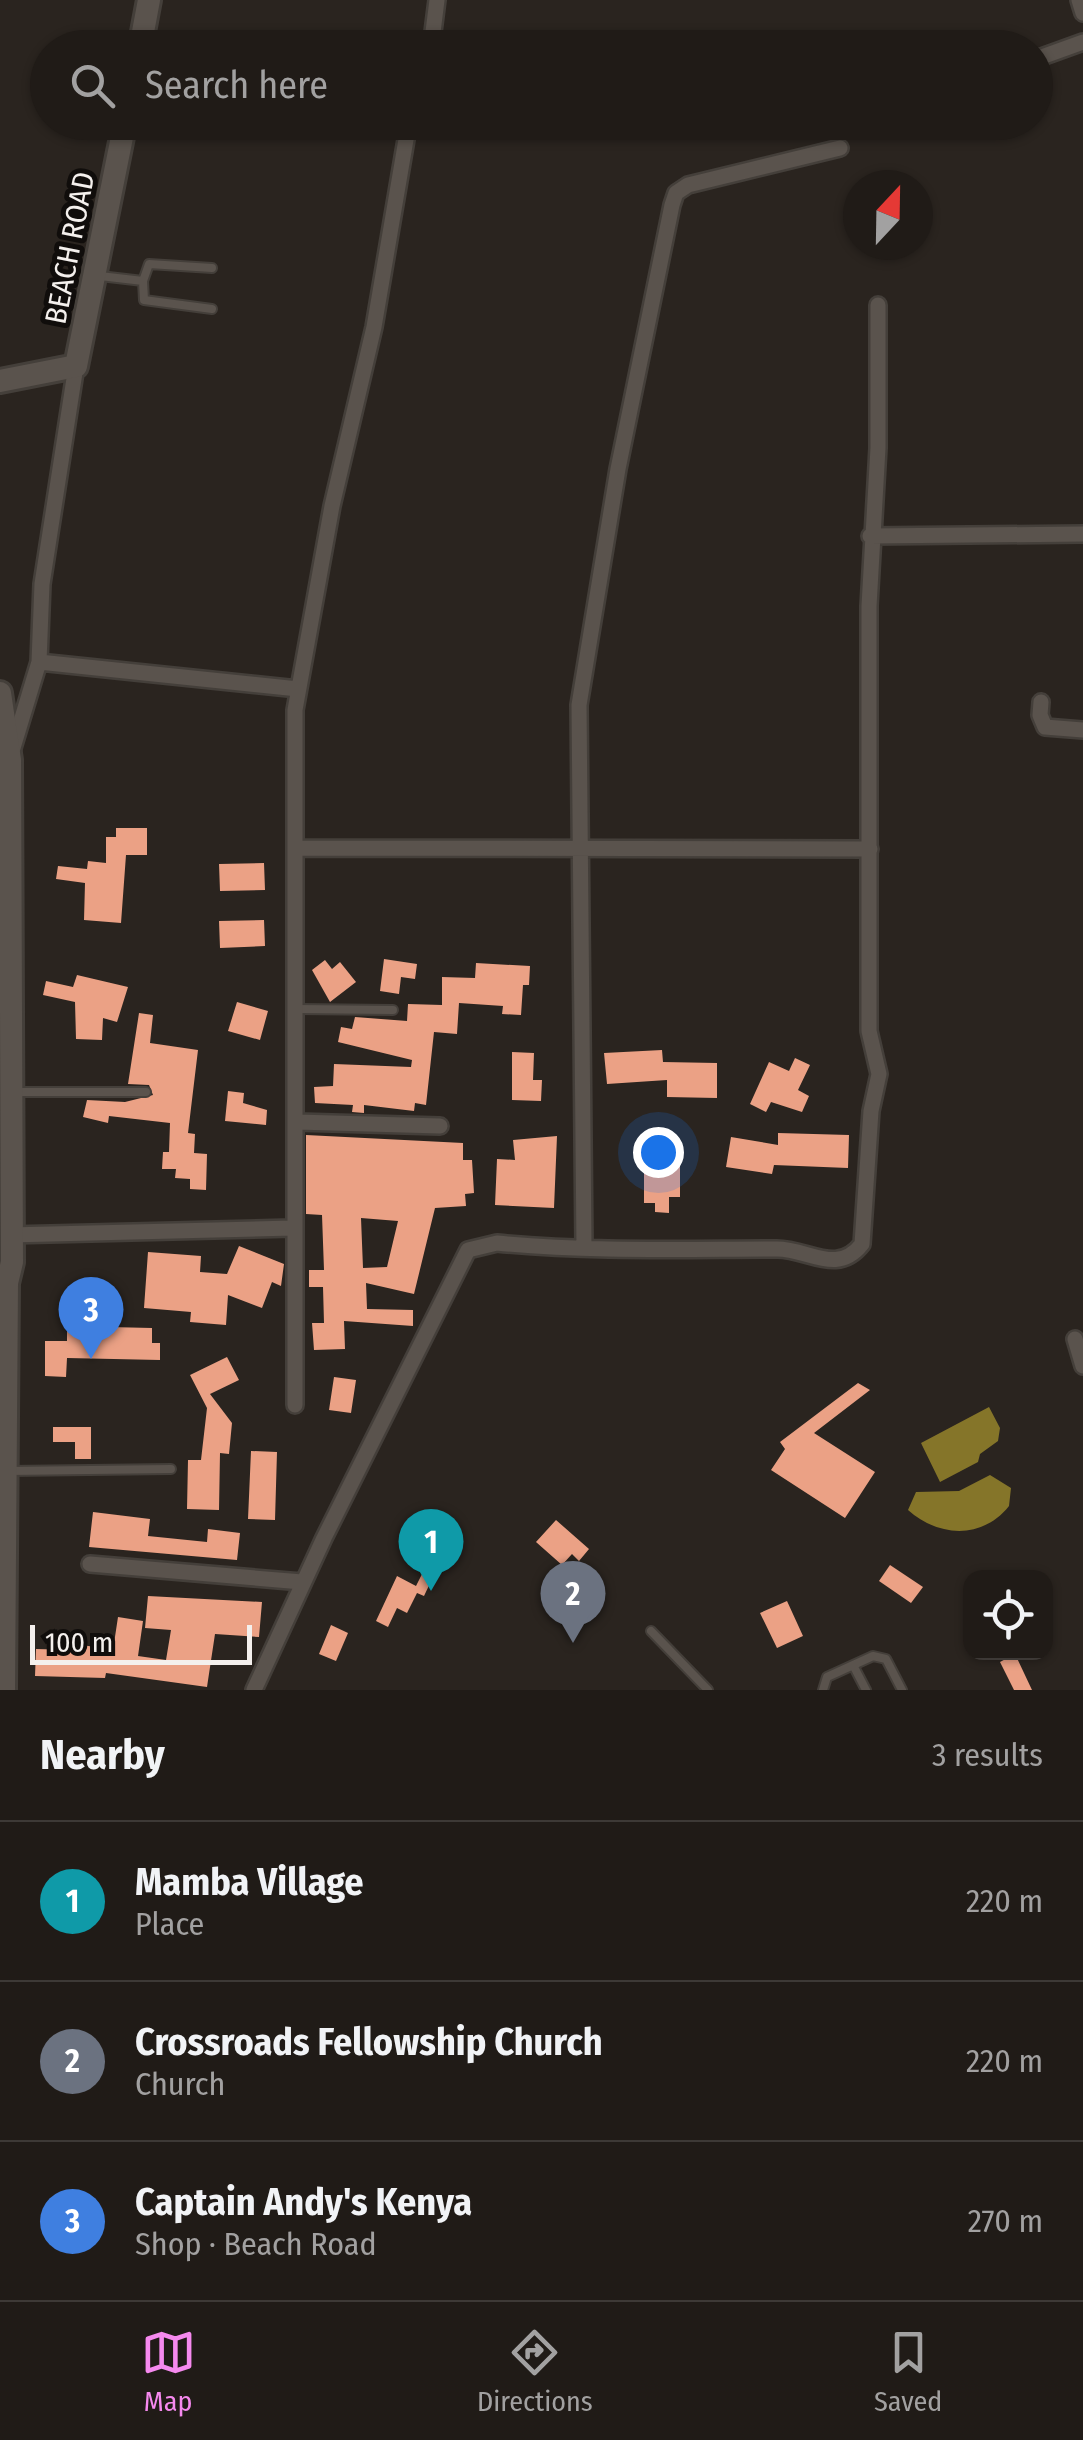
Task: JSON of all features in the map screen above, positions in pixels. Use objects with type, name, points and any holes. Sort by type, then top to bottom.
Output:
[{"type":"main road","points":[[143,30],[149,0]]},
{"type":"main road","name":"BEACH ROAD","points":[[1,381],[76,366],[121,140]]},
{"type":"main road","points":[[0,692],[10,760],[5,827],[10,1092],[4,1690]]},
{"type":"street","points":[[433,30],[436,0]]},
{"type":"street","points":[[1080,0],[1083,12]]},
{"type":"street","points":[[1053,52],[1083,42]]},
{"type":"street","points":[[295,1406],[294,740],[298,690],[332,506],[374,327],[406,140]]},
{"type":"street","points":[[584,1247],[578,850],[584,661],[673,200],[688,185],[840,148]]},
{"type":"street","points":[[254,1690],[302,1582],[468,1250],[496,1243],[784,1249],[831,1261],[853,1256],[862,1244],[871,1111],[879,1074],[869,1032],[870,536],[878,448],[878,305]]},
{"type":"street","points":[[0,363],[1,381]]},
{"type":"street","points":[[10,760],[39,662],[42,584],[76,366]]},
{"type":"street","points":[[870,536],[1083,534]]},
{"type":"street","points":[[39,662],[298,690]]},
{"type":"street","points":[[1041,702],[1040,716],[1045,727],[1083,730]]},
{"type":"street","points":[[296,848],[870,849]]},
{"type":"street","points":[[297,1122],[440,1126]]},
{"type":"street","points":[[9,1235],[292,1228]]},
{"type":"street","points":[[1075,1339],[1083,1366]]},
{"type":"street","points":[[90,1564],[302,1582]]},
{"type":"lane","points":[[212,268],[158,262],[149,264],[143,281],[144,300],[212,309]]},
{"type":"lane","points":[[95,276],[143,281]]},
{"type":"lane","points":[[297,1008],[392,1010]]},
{"type":"lane","points":[[10,1092],[146,1092]]},
{"type":"lane","points":[[8,1472],[170,1469]]},
{"type":"lane","points":[[651,1632],[708,1690]]},
{"type":"lane","points":[[823,1690],[828,1677],[880,1656],[902,1690]]},
{"type":"lane","points":[[853,1665],[866,1690]]},
{"type":"shaded area","points":[[989,1407],[1000,1428],[998,1441],[980,1454],[978,1462],[940,1482],[921,1443]]},
{"type":"shaded area","points":[[990,1475],[1011,1488],[1009,1506],[986,1525],[946,1530],[908,1510],[916,1492],[959,1491]]},
{"type":"building","points":[[116,828],[147,828],[147,855],[126,855],[121,923],[84,920],[85,883],[56,879],[58,866],[87,869],[88,861],[106,863],[106,837],[116,837]]},
{"type":"building","points":[[264,863],[265,890],[220,891],[219,864]]},
{"type":"building","points":[[264,920],[265,946],[220,948],[219,921]]},
{"type":"building","points":[[384,959],[417,964],[415,979],[401,977],[399,994],[380,991]]},
{"type":"building","points":[[325,960],[332,969],[340,962],[356,982],[330,1002],[312,970]]},
{"type":"building","points":[[476,963],[530,966],[529,985],[523,985],[521,1015],[502,1014],[503,1006],[459,1003],[457,1034],[434,1032],[426,1105],[415,1103],[414,1111],[364,1105],[364,1113],[352,1112],[353,1105],[315,1103],[314,1087],[333,1086],[334,1064],[411,1067],[412,1060],[338,1042],[341,1027],[352,1029],[355,1017],[407,1021],[408,1004],[442,1005],[442,977],[475,978]]},
{"type":"building","points":[[77,975],[128,987],[117,1022],[103,1018],[102,1040],[76,1039],[75,1002],[43,995],[46,981],[73,987]]},
{"type":"building","points":[[237,1002],[268,1011],[260,1040],[228,1031]]},
{"type":"building","points":[[139,1013],[153,1015],[150,1043],[198,1050],[188,1133],[195,1134],[194,1153],[207,1154],[206,1190],[190,1189],[190,1179],[175,1178],[176,1169],[162,1169],[163,1152],[169,1152],[170,1123],[109,1116],[108,1123],[83,1117],[87,1100],[125,1102],[153,1095],[149,1085],[128,1084]]},
{"type":"building","points":[[662,1050],[663,1062],[717,1063],[717,1098],[667,1097],[667,1080],[607,1084],[604,1053]]},
{"type":"building","points":[[512,1052],[534,1053],[533,1080],[542,1080],[541,1101],[512,1100]]},
{"type":"building","points":[[795,1058],[810,1065],[798,1090],[809,1096],[802,1112],[771,1102],[766,1112],[750,1104],[769,1062],[789,1071]]},
{"type":"building","points":[[228,1091],[244,1093],[243,1103],[267,1110],[266,1125],[225,1121]]},
{"type":"building","points":[[778,1133],[849,1135],[848,1168],[774,1165],[772,1174],[726,1167],[731,1137],[778,1145]]},
{"type":"building","points":[[306,1135],[463,1143],[463,1160],[472,1160],[474,1193],[465,1194],[466,1206],[435,1208],[414,1294],[366,1283],[367,1309],[413,1310],[413,1326],[344,1321],[345,1349],[314,1350],[312,1323],[324,1323],[323,1287],[309,1287],[309,1270],[324,1270],[322,1215],[306,1214]],"holes":[[[361,1218],[398,1221],[387,1267],[363,1268]]]},
{"type":"building","points":[[557,1136],[554,1208],[495,1205],[497,1159],[515,1160],[513,1140]]},
{"type":"building","points":[[644,1158],[680,1158],[680,1197],[669,1197],[669,1213],[655,1212],[655,1203],[644,1203]]},
{"type":"building","points":[[239,1246],[284,1264],[281,1286],[272,1282],[262,1308],[228,1295],[226,1325],[190,1322],[191,1312],[144,1308],[148,1252],[201,1256],[200,1272],[227,1274]]},
{"type":"building","points":[[67,1326],[152,1328],[152,1343],[160,1343],[160,1360],[67,1358],[66,1377],[45,1376],[45,1341],[67,1341]]},
{"type":"building","points":[[227,1357],[239,1380],[210,1394],[232,1423],[229,1454],[220,1453],[219,1510],[187,1509],[188,1460],[201,1460],[207,1408],[190,1375]]},
{"type":"building","points":[[334,1377],[356,1380],[351,1413],[329,1410]]},
{"type":"building","points":[[858,1383],[870,1390],[814,1433],[875,1472],[845,1518],[771,1470],[785,1449],[780,1442]]},
{"type":"building","points":[[53,1427],[91,1427],[91,1459],[75,1459],[75,1442],[53,1442]]},
{"type":"building","points":[[251,1451],[277,1452],[275,1520],[248,1519]]},
{"type":"building","points":[[93,1512],[150,1519],[148,1536],[207,1542],[208,1529],[240,1533],[237,1560],[89,1547]]},
{"type":"building","points":[[556,1520],[589,1549],[579,1561],[572,1554],[562,1565],[536,1542]]},
{"type":"building","points":[[890,1565],[923,1587],[911,1603],[879,1581]]},
{"type":"building","points":[[423,1572],[433,1577],[424,1596],[417,1593],[407,1613],[397,1608],[388,1627],[376,1621],[397,1576],[416,1586]]},
{"type":"building","points":[[148,1596],[262,1602],[259,1637],[215,1634],[207,1687],[106,1673],[105,1678],[35,1676],[36,1649],[74,1650],[76,1644],[113,1650],[118,1617],[143,1621],[138,1656],[166,1660],[171,1630],[145,1628]]},
{"type":"building","points":[[787,1601],[803,1636],[777,1648],[760,1613]]},
{"type":"building","points":[[331,1625],[348,1633],[336,1661],[319,1654]]},
{"type":"building","points":[[1018,1660],[1032,1690],[1014,1690],[1000,1662]]},
{"type":"place","name":"Captain Andy's Kenya","points":[[91,1359]]},
{"type":"place","name":"Mamba Village","points":[[431,1591]]},
{"type":"place","name":"Crossroads Fellowship Church","points":[[573,1643]]}]
